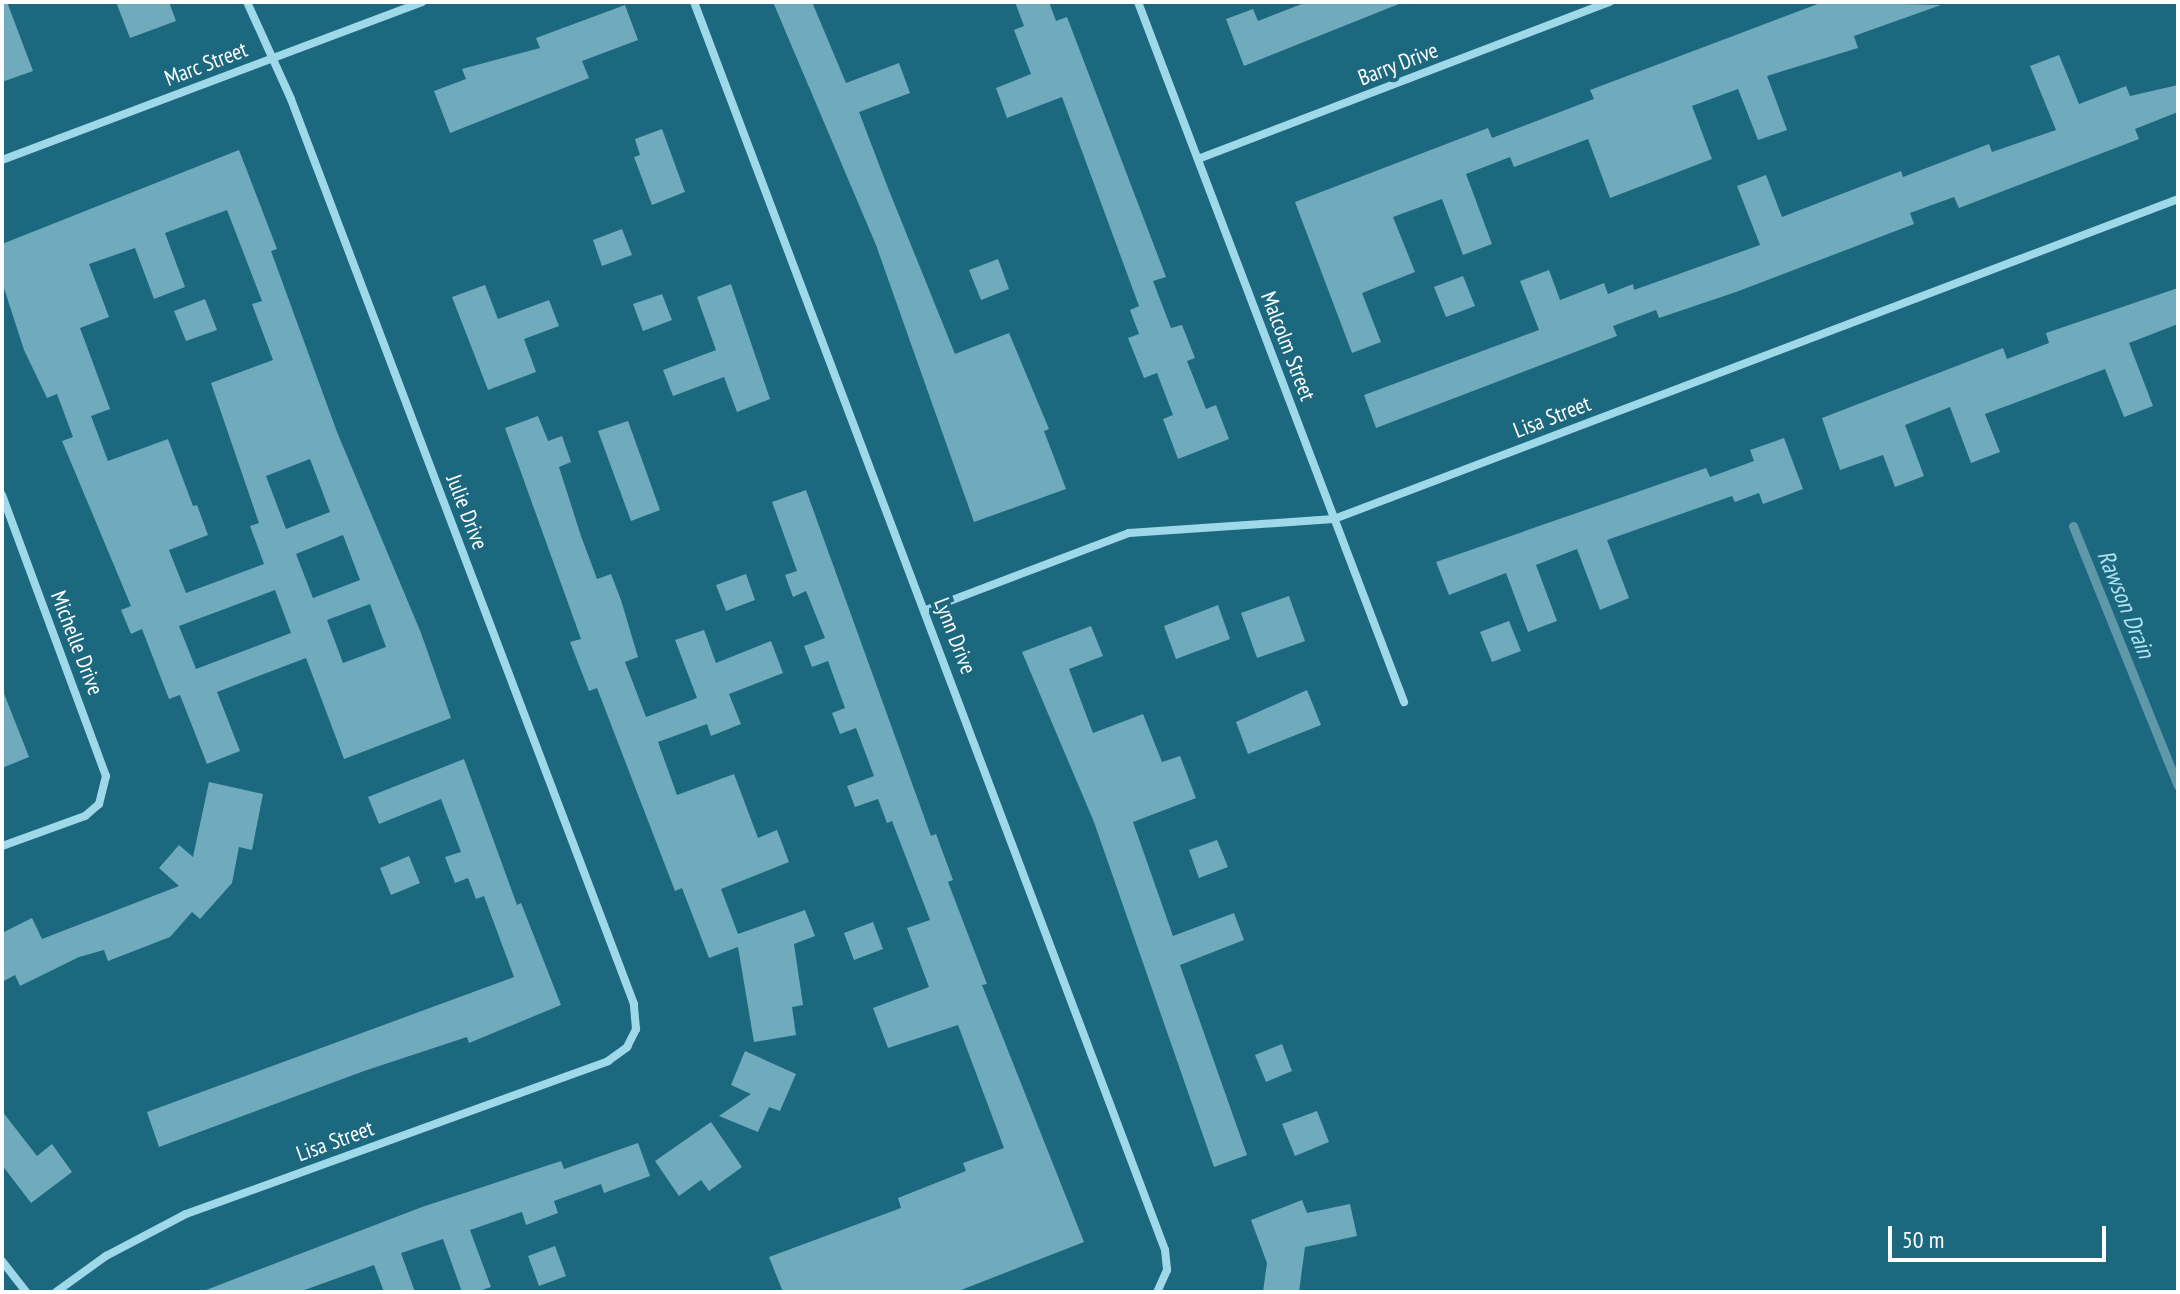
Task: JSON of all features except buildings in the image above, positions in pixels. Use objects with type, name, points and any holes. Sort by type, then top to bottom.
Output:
[{"type":"street","name":"Julie Drive","points":[[247,2],[274,58],[634,1004],[636,1029],[631,1039]]},
{"type":"street","name":"Marc Street","points":[[2,160],[422,2]]},
{"type":"street","name":"Lynn Drive","points":[[694,2],[1165,1250],[1167,1270],[1160,1289]]},
{"type":"street","name":"Malcolm Street","points":[[1138,2],[1404,702]]},
{"type":"street","name":"Barry Drive","points":[[1198,159],[1610,2]]},
{"type":"street","name":"Lisa Street","points":[[926,610],[1129,533],[1334,519],[2178,199]]},
{"type":"street","name":"Michelle Drive","points":[[2,495],[104,764],[106,787],[99,804],[85,816],[2,846]]},
{"type":"street","name":"Lisa Street","points":[[56,1292],[165,1223],[608,1061],[631,1039]]},
{"type":"street","points":[[2,1261],[26,1292]]},
{"type":"waterway","name":"Rawson Drain","points":[[2073,526],[2178,786]]}]
